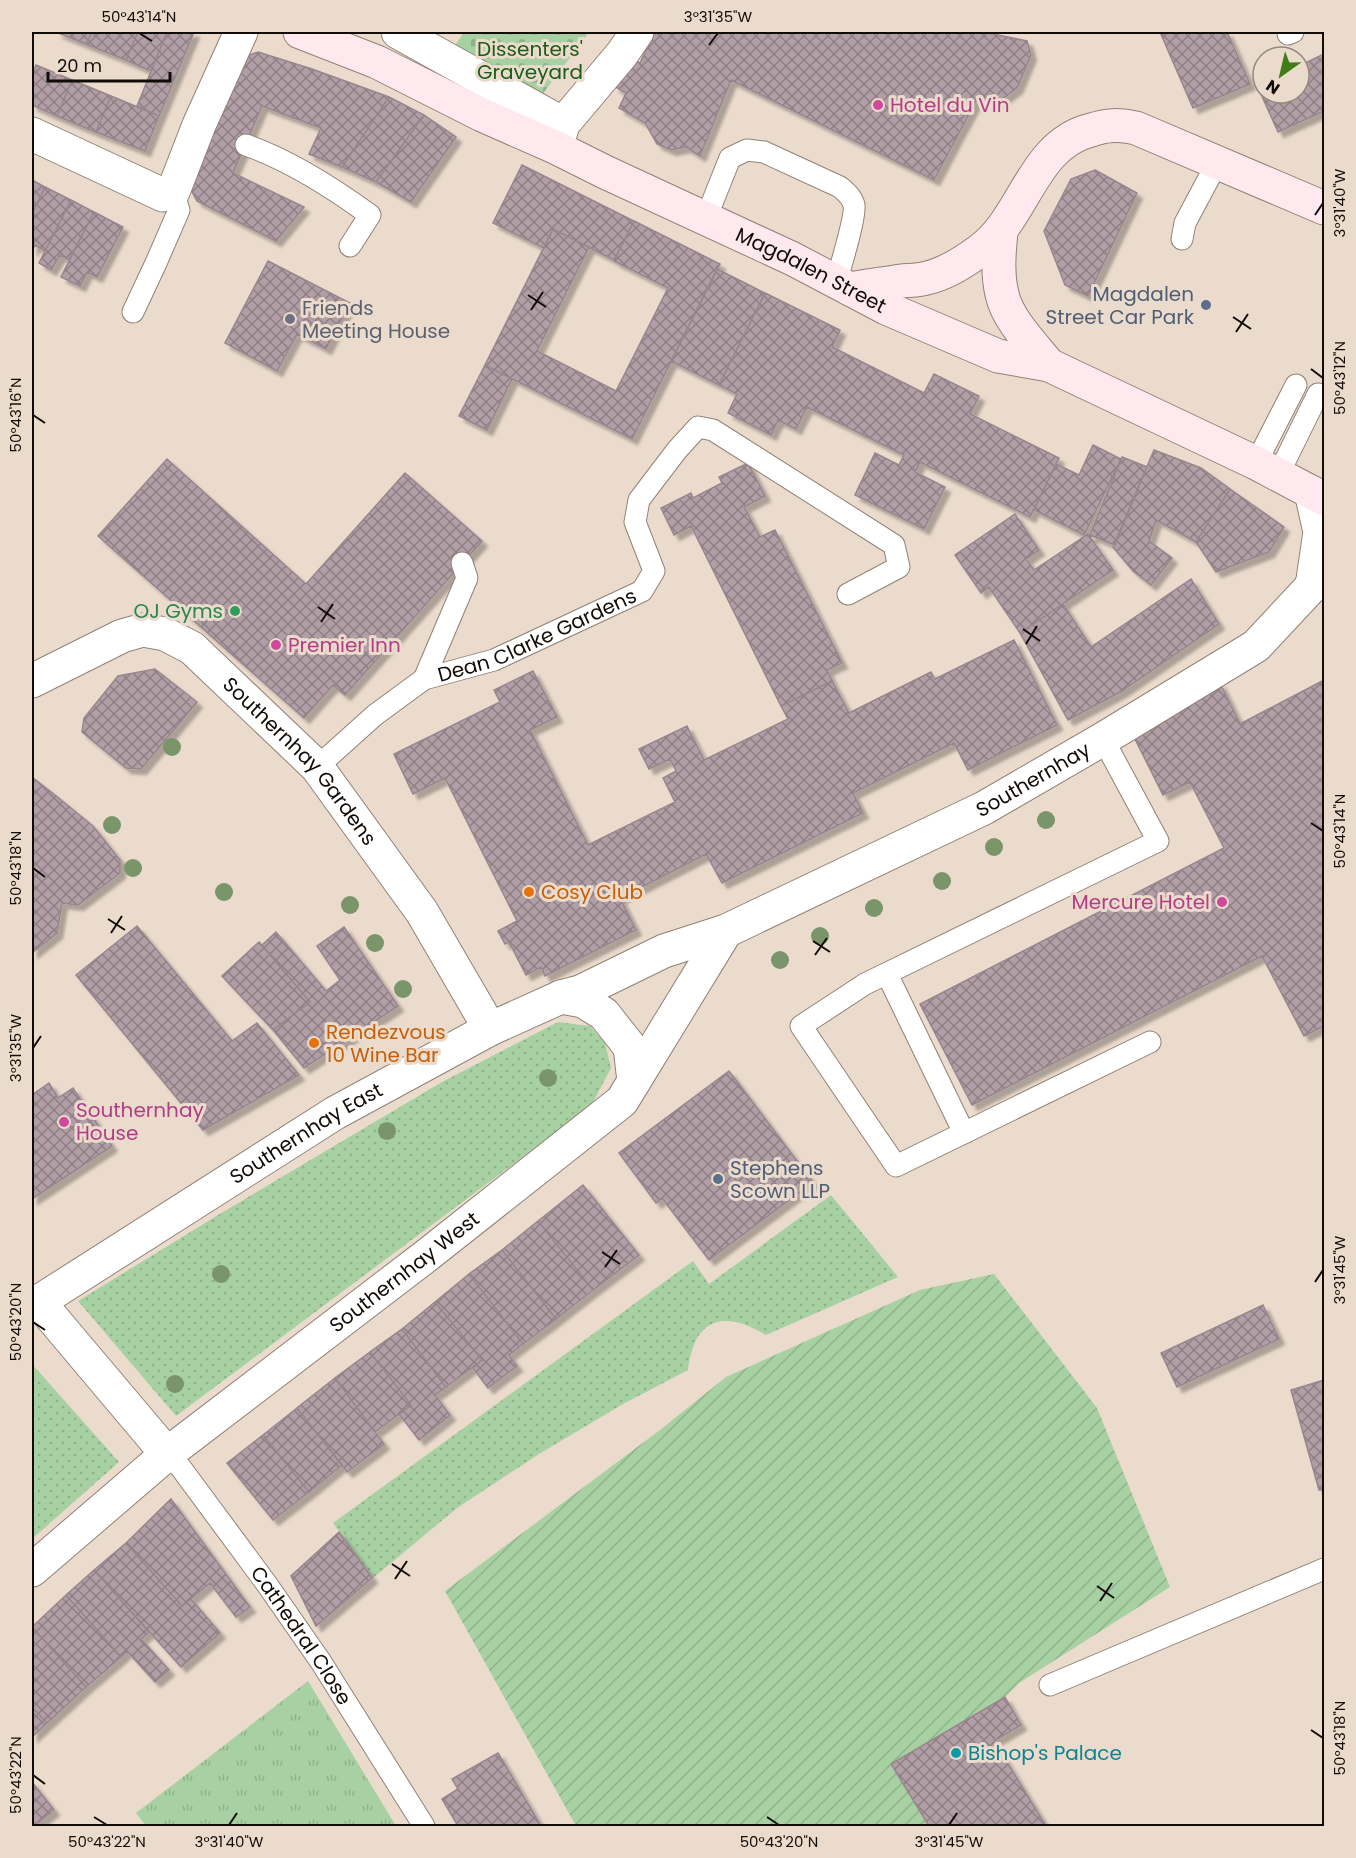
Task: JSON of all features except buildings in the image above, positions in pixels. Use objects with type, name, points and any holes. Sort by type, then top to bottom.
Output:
[{"type":"main road","name":"Magdalen Street","points":[[300,32],[377,62],[482,115],[560,136],[605,172],[793,259],[886,308],[998,356],[1049,365],[1318,495]]},
{"type":"main road","points":[[843,286],[926,279],[957,266],[981,250],[1001,232],[1043,163],[1065,142],[1084,131],[1107,125],[1136,128],[1324,208]]},
{"type":"main road","points":[[1001,232],[999,256],[1002,295],[1024,334],[1049,365]]},
{"type":"street","points":[[32,135],[163,195],[173,192],[206,128],[241,32]]},
{"type":"street","points":[[398,32],[560,136],[637,32]]},
{"type":"street","name":"Southernhay","points":[[726,931],[984,808],[1256,646],[1318,583],[1320,532],[1318,495]]},
{"type":"street","name":"Southernhay Gardens","points":[[32,681],[122,636],[143,630],[165,634],[192,648],[317,767],[422,912],[490,1029]]},
{"type":"street","name":"Southernhay East","points":[[35,1303],[179,1214],[335,1113],[490,1029],[561,997],[580,992],[664,951],[726,931]]},
{"type":"street","name":"Southernhay West","points":[[32,1570],[167,1454],[426,1256],[622,1101],[726,931]]},
{"type":"street","points":[[561,997],[583,1001],[604,1014],[630,1047],[634,1081]]},
{"type":"street","points":[[35,1303],[167,1454]]},
{"type":"lane","points":[[246,145],[268,153],[344,196],[370,214],[350,246]]},
{"type":"lane","points":[[706,218],[730,158],[747,150],[764,152],[840,187],[850,196],[854,206],[843,286]]},
{"type":"lane","points":[[1182,238],[1185,223],[1217,163]]},
{"type":"lane","points":[[133,312],[179,210],[173,192]]},
{"type":"lane","points":[[1267,469],[1296,385]]},
{"type":"lane","points":[[1267,469],[1318,394]]},
{"type":"lane","name":"Dean Clarke Gardens","points":[[317,767],[375,715],[424,679],[494,660],[642,591],[654,571],[635,522],[639,500],[677,450],[698,427],[713,430],[894,545],[900,567],[848,594]]},
{"type":"lane","points":[[424,679],[467,578],[462,563]]},
{"type":"lane","points":[[1103,739],[1158,841],[865,984],[801,1026],[896,1166],[1150,1042]]},
{"type":"lane","points":[[887,974],[964,1133]]},
{"type":"lane","name":"Cathedral Close","points":[[167,1454],[181,1468],[259,1573],[321,1662],[424,1827]]},
{"type":"lane","points":[[1050,1685],[1324,1569]]},
{"type":"green space","name":"Dissenters' Graveyard","points":[[464,32],[589,32],[539,99],[452,50]]},
{"type":"green space","points":[[558,1022],[590,1026],[605,1043],[611,1068],[591,1106],[176,1416],[78,1301],[442,1082]]},
{"type":"green space","points":[[831,1195],[898,1277],[766,1335],[737,1322],[713,1323],[704,1329],[697,1339],[691,1352],[688,1370],[623,1404],[539,1454],[457,1508],[373,1578],[333,1523],[693,1261],[709,1284]]},
{"type":"green space","points":[[994,1274],[1097,1408],[1170,1587],[1019,1683],[1005,1697],[891,1765],[929,1826],[576,1826],[445,1591],[660,1430],[726,1377],[920,1290]]},
{"type":"green space","points":[[32,1364],[119,1462],[32,1539]]},
{"type":"green space","points":[[308,1681],[396,1826],[146,1826],[136,1813]]},
{"type":"place","name":"Hotel du Vin","points":[[878,105]]},
{"type":"place","name":"Magdalen Street Car Park","points":[[1206,305]]},
{"type":"place","name":"Friends Meeting House","points":[[290,319]]},
{"type":"place","name":"OJ Gyms","points":[[235,611]]},
{"type":"place","name":"Premier Inn","points":[[276,645]]},
{"type":"place","name":"Cosy Club","points":[[529,892]]},
{"type":"place","name":"Mercure Hotel","points":[[1222,902]]},
{"type":"place","name":"Rendezvous 10 Wine Bar","points":[[314,1043]]},
{"type":"place","name":"Southernhay House","points":[[64,1122]]},
{"type":"place","name":"Stephens Scown LLP","points":[[718,1179]]},
{"type":"place","name":"Bishop's Palace","points":[[956,1753]]}]
